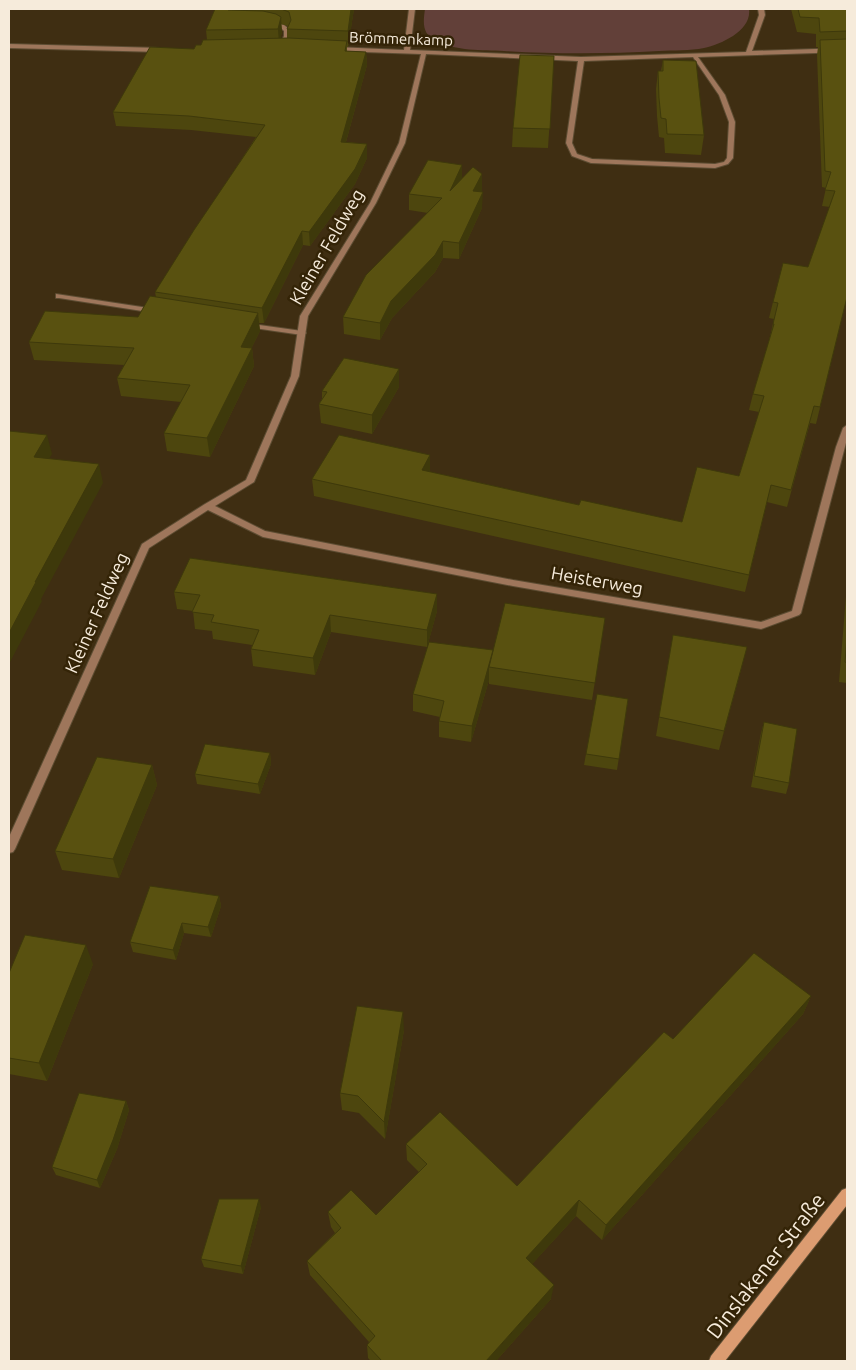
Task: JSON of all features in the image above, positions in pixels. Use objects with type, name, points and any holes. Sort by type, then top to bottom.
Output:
[{"type":"main road","name":"Dinslakener Straße","points":[[716,1361],[847,1195]]},
{"type":"street","points":[[407,51],[412,9]]},
{"type":"street","points":[[749,52],[762,15],[761,9]]},
{"type":"street","points":[[261,24],[282,26],[287,30],[288,36],[281,48]]},
{"type":"street","points":[[9,46],[164,50]]},
{"type":"street","points":[[272,48],[290,48]]},
{"type":"street","name":"Brömmenkamp","points":[[329,49],[582,59],[847,50]]},
{"type":"street","name":"Kleiner Feldweg","points":[[9,849],[145,546],[250,482],[295,376],[304,316],[373,203],[402,143],[424,52]]},
{"type":"street","points":[[582,59],[569,144],[574,155],[591,161],[715,166],[726,164],[730,158],[732,122],[722,95],[695,56]]},
{"type":"street","points":[[59,296],[166,312]]},
{"type":"street","points":[[243,324],[302,333]]},
{"type":"street","name":"Heisterweg","points":[[208,506],[263,534],[513,583],[761,626],[796,613],[840,447],[847,428]]},
{"type":"shaded area","points":[[425,9],[749,9],[749,17],[741,30],[734,35],[719,43],[693,50],[620,53],[542,53],[478,50],[452,47],[436,41],[428,35],[424,28]]},
{"type":"building","points":[[215,9],[263,11],[281,17],[278,29],[206,30]]},
{"type":"building","points":[[281,9],[351,9],[348,31],[287,29],[291,20],[289,12]]},
{"type":"building","points":[[798,9],[847,9],[847,31],[820,32],[819,18],[800,17]]},
{"type":"building","points":[[289,38],[347,41],[345,51],[366,52],[341,142],[367,144],[355,169],[309,232],[302,231],[262,308],[155,292],[194,230],[265,125],[189,116],[113,112],[150,47],[194,49],[196,45],[201,45],[203,40]]},
{"type":"building","points":[[847,39],[847,297],[820,407],[814,406],[791,490],[771,485],[749,575],[312,479],[339,435],[430,455],[422,470],[579,505],[581,500],[682,522],[697,467],[739,476],[764,396],[753,394],[774,324],[778,303],[773,302],[783,263],[808,267],[835,191],[825,190],[831,172],[825,171],[820,40]]},
{"type":"building","points":[[520,55],[554,56],[550,129],[513,128]]},
{"type":"building","points":[[663,60],[696,61],[704,135],[667,134],[666,119],[661,118],[659,98],[658,71],[663,71]]},
{"type":"building","points":[[428,160],[462,165],[450,191],[473,167],[482,174],[473,191],[483,192],[459,243],[443,241],[435,255],[391,301],[380,323],[343,317],[366,275],[442,198],[409,194]]},
{"type":"building","points":[[150,296],[258,313],[241,347],[252,348],[207,438],[164,433],[190,385],[117,378],[134,348],[29,342],[45,311],[138,317]]},
{"type":"building","points":[[344,358],[399,369],[372,415],[319,404],[327,392],[322,391]]},
{"type":"building","points":[[9,431],[47,435],[34,457],[99,464],[9,633]]},
{"type":"building","points":[[190,558],[437,594],[427,630],[330,615],[313,658],[251,649],[259,630],[211,622],[214,615],[192,612],[200,595],[174,592]]},
{"type":"building","points":[[505,603],[605,618],[595,683],[489,667]]},
{"type":"building","points":[[673,635],[747,647],[724,731],[659,717]]},
{"type":"building","points":[[847,637],[847,663],[845,662]]},
{"type":"building","points":[[429,642],[493,650],[472,726],[439,721],[444,701],[413,694]]},
{"type":"building","points":[[597,694],[628,699],[619,759],[586,754]]},
{"type":"building","points":[[764,722],[797,729],[789,783],[754,776]]},
{"type":"building","points":[[205,744],[270,753],[258,784],[195,774]]},
{"type":"building","points":[[97,757],[152,765],[113,859],[55,851]]},
{"type":"building","points":[[150,886],[219,896],[208,927],[182,923],[173,950],[130,942]]},
{"type":"building","points":[[25,935],[86,945],[39,1063],[9,1058],[9,973]]},
{"type":"building","points":[[754,953],[811,996],[606,1225],[579,1200],[526,1258],[554,1285],[486,1361],[382,1361],[367,1345],[375,1336],[307,1261],[341,1228],[328,1212],[351,1190],[376,1215],[427,1164],[406,1144],[440,1112],[517,1186],[664,1032],[673,1039]]},
{"type":"building","points":[[357,1006],[403,1012],[384,1122],[358,1096],[340,1093]]},
{"type":"building","points":[[79,1093],[126,1101],[97,1180],[52,1167]]},
{"type":"building","points":[[219,1199],[259,1199],[241,1266],[201,1259]]}]
